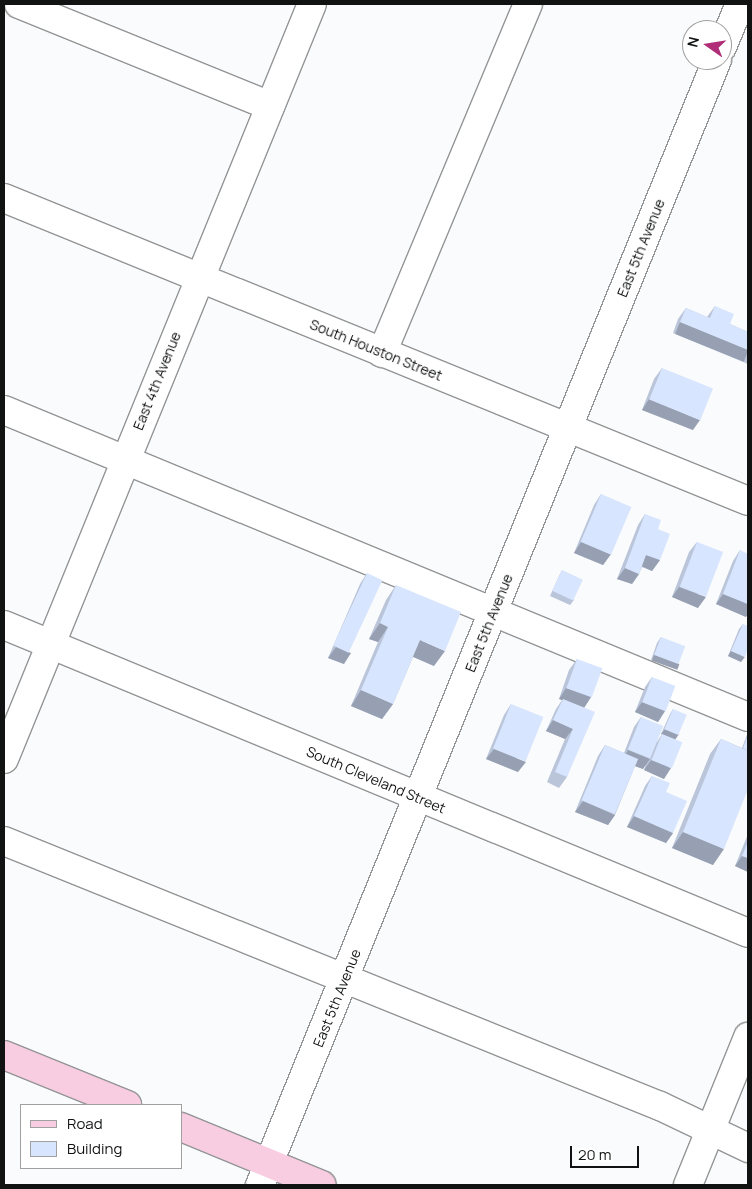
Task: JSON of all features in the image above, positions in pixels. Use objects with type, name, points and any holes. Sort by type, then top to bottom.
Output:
[{"type":"main road","points":[[4,1055],[125,1104]]},
{"type":"main road","points":[[182,1128],[264,1174],[322,1185]]},
{"type":"street","points":[[19,4],[270,106]]},
{"type":"street","name":"East 4th Avenue","points":[[4,759],[312,4]]},
{"type":"street","points":[[382,353],[528,4]]},
{"type":"street","points":[[732,23],[740,4]]},
{"type":"street","name":"East 5th Avenue","points":[[264,1174],[419,798],[713,70]]},
{"type":"street","name":"South Houston Street","points":[[4,198],[568,430],[748,501]]},
{"type":"street","points":[[4,410],[125,462],[748,717]]},
{"type":"street","name":"South Cleveland Street","points":[[4,625],[748,933]]},
{"type":"street","points":[[4,841],[344,981],[660,1106],[748,1148]]},
{"type":"street","points":[[688,1185],[748,1036]]},
{"type":"building","points":[[715,306],[734,314],[730,324],[748,332],[748,350],[680,322],[686,308],[710,318]]},
{"type":"building","points":[[662,368],[713,389],[700,420],[649,400]]},
{"type":"building","points":[[601,494],[631,507],[611,555],[581,542]]},
{"type":"building","points":[[645,514],[661,520],[658,529],[670,534],[660,560],[646,555],[639,574],[625,568]]},
{"type":"building","points":[[697,542],[723,552],[706,597],[680,587]]},
{"type":"building","points":[[740,550],[748,554],[748,604],[723,594]]},
{"type":"building","points":[[562,570],[583,580],[573,601],[552,591]]},
{"type":"building","points":[[367,573],[382,580],[349,653],[333,646]]},
{"type":"building","points":[[396,585],[461,612],[445,651],[420,640],[393,704],[361,690],[388,627],[380,623]]},
{"type":"building","points":[[743,624],[748,626],[748,648],[745,657],[731,651]]},
{"type":"building","points":[[661,637],[685,646],[678,664],[654,655]]},
{"type":"building","points":[[577,659],[602,668],[592,697],[566,688]]},
{"type":"building","points":[[652,677],[675,686],[666,711],[642,702]]},
{"type":"building","points":[[563,699],[595,712],[567,777],[555,772],[573,729],[553,720]]},
{"type":"building","points":[[511,704],[543,717],[525,762],[493,749]]},
{"type":"building","points":[[673,709],[687,715],[678,735],[664,729]]},
{"type":"building","points":[[641,717],[663,726],[650,758],[628,749]]},
{"type":"building","points":[[662,734],[682,742],[672,768],[652,760]]},
{"type":"building","points":[[748,735],[748,751],[743,748]]},
{"type":"building","points":[[721,739],[748,751],[748,789],[724,849],[683,832]]},
{"type":"building","points":[[605,745],[638,759],[615,814],[582,800]]},
{"type":"building","points":[[652,776],[670,783],[666,792],[687,801],[673,833],[634,816]]},
{"type":"building","points":[[748,842],[748,858],[742,856]]}]
